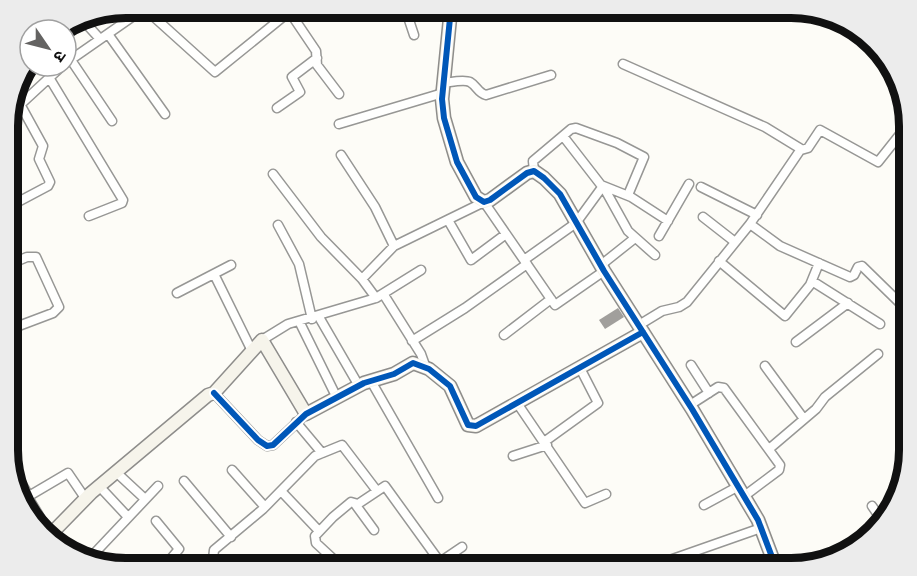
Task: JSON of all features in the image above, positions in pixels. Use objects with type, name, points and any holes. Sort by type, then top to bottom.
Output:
[{"type":"street","points":[[78,54],[130,18]]},
{"type":"street","points":[[155,18],[213,72],[280,18]]},
{"type":"street","points":[[296,18],[316,51],[317,65],[339,94]]},
{"type":"street","points":[[408,18],[414,35]]},
{"type":"street","points":[[450,18],[444,88],[444,118],[457,162],[476,197],[484,202],[555,305],[602,268],[635,238]]},
{"type":"street","points":[[87,25],[100,39]]},
{"type":"street","points":[[108,34],[165,114]]},
{"type":"street","points":[[276,108],[299,93],[300,90],[292,77],[316,58]]},
{"type":"street","points":[[623,64],[765,127],[800,147],[801,150]]},
{"type":"street","points":[[78,75],[112,121]]},
{"type":"street","points":[[339,124],[466,81],[473,84],[480,93],[486,95],[551,75]]},
{"type":"street","points":[[18,202],[48,186],[50,182],[39,159],[43,149],[42,143],[21,106],[50,79],[123,200],[122,203],[89,216]]},
{"type":"street","points":[[627,195],[644,160],[642,154],[576,128],[571,129],[533,161],[534,171],[560,194],[602,268],[690,405],[761,528],[773,558]]},
{"type":"street","points":[[214,393],[267,447],[273,445],[301,418],[365,384],[394,374],[413,363],[426,368],[450,386],[468,425],[476,426],[580,368],[641,329],[663,311],[684,304],[750,224],[801,150],[808,148],[820,130],[878,162],[899,136]]},
{"type":"street","points":[[563,136],[603,186],[624,226],[656,255]]},
{"type":"street","points":[[340,155],[375,207],[394,246]]},
{"type":"street","points":[[362,279],[394,246],[490,200],[527,173],[534,171]]},
{"type":"street","points":[[273,174],[321,237],[380,297],[412,340],[426,368]]},
{"type":"street","points":[[659,236],[689,184]]},
{"type":"street","points":[[603,186],[627,195],[668,221]]},
{"type":"street","points":[[412,340],[465,308],[576,223],[603,186]]},
{"type":"street","points":[[701,187],[757,215]]},
{"type":"street","points":[[703,217],[735,242]]},
{"type":"street","points":[[448,220],[471,260],[506,234]]},
{"type":"street","points":[[750,224],[780,246],[850,277],[854,275],[858,267],[864,267],[899,304]]},
{"type":"street","points":[[278,225],[299,264],[315,318],[365,384],[438,498]]},
{"type":"street","points":[[18,261],[27,257],[36,257],[59,307],[53,313],[18,326]]},
{"type":"street","points":[[719,261],[783,316],[786,316],[812,281],[819,263]]},
{"type":"street","points":[[177,292],[231,264]]},
{"type":"street","points":[[54,530],[85,498],[208,395],[214,393],[262,340],[281,328],[299,321],[380,297],[421,270]]},
{"type":"street","points":[[214,274],[252,351]]},
{"type":"street","points":[[812,281],[879,324]]},
{"type":"street","points":[[504,335],[551,299]]},
{"type":"street","points":[[796,342],[848,303]]},
{"type":"street","points":[[299,321],[337,398]]},
{"type":"street","points":[[262,340],[301,418],[322,453]]},
{"type":"street","points":[[768,449],[878,354]]},
{"type":"street","points":[[691,365],[709,393]]},
{"type":"street","points":[[765,366],[804,419]]},
{"type":"street","points":[[513,456],[545,444],[598,403],[580,368]]},
{"type":"street","points":[[690,405],[718,387],[724,388],[781,467],[740,492],[704,505]]},
{"type":"street","points":[[517,403],[585,503],[606,494]]},
{"type":"street","points":[[213,558],[212,553],[265,507],[315,456],[322,453],[342,445],[377,491]]},
{"type":"street","points":[[232,470],[265,507]]},
{"type":"street","points":[[27,492],[29,496],[68,473],[85,498]]},
{"type":"street","points":[[117,473],[145,499]]},
{"type":"street","points":[[184,481],[231,537]]},
{"type":"street","points":[[99,486],[128,517]]},
{"type":"street","points":[[95,553],[158,486]]},
{"type":"street","points":[[332,558],[316,543],[315,539],[319,531],[351,502],[355,504],[383,487],[388,488],[437,558]]},
{"type":"street","points":[[280,491],[319,531]]},
{"type":"street","points":[[355,504],[374,530]]},
{"type":"street","points":[[872,506],[878,514]]},
{"type":"street","points":[[156,521],[179,549],[171,558]]},
{"type":"street","points":[[676,558],[761,528]]},
{"type":"street","points":[[446,558],[462,547]]},
{"type":"building","points":[[618,308],[624,317],[605,329],[599,320]]},
{"type":"cycle path","points":[[450,18],[442,99],[444,118],[457,162],[476,197],[484,202],[490,200],[527,173],[534,171],[560,194],[604,271],[692,409],[758,520],[773,558]]},
{"type":"cycle path","points":[[214,393],[258,440],[267,446],[273,445],[306,414],[364,383],[394,374],[413,363],[429,369],[450,386],[468,425],[476,426],[643,332]]}]
